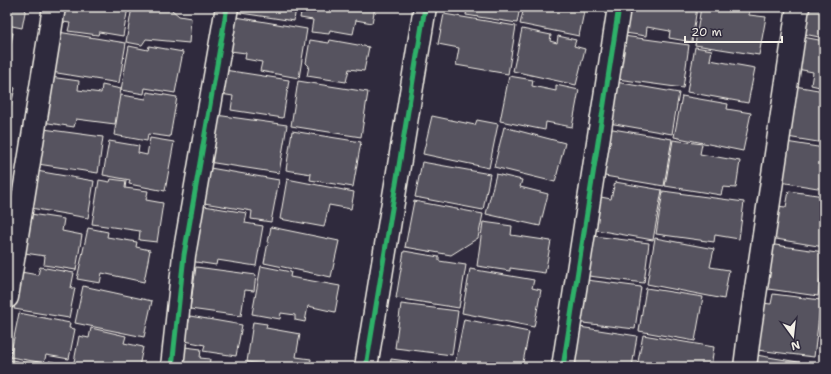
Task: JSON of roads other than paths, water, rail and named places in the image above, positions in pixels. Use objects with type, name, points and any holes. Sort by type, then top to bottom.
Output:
[{"type":"street","points":[[7,296],[54,7]]},
{"type":"street","points":[[172,367],[184,255],[227,7]]},
{"type":"street","points":[[366,367],[424,7]]},
{"type":"street","points":[[563,367],[619,7]]},
{"type":"street","points":[[745,367],[798,7]]}]
